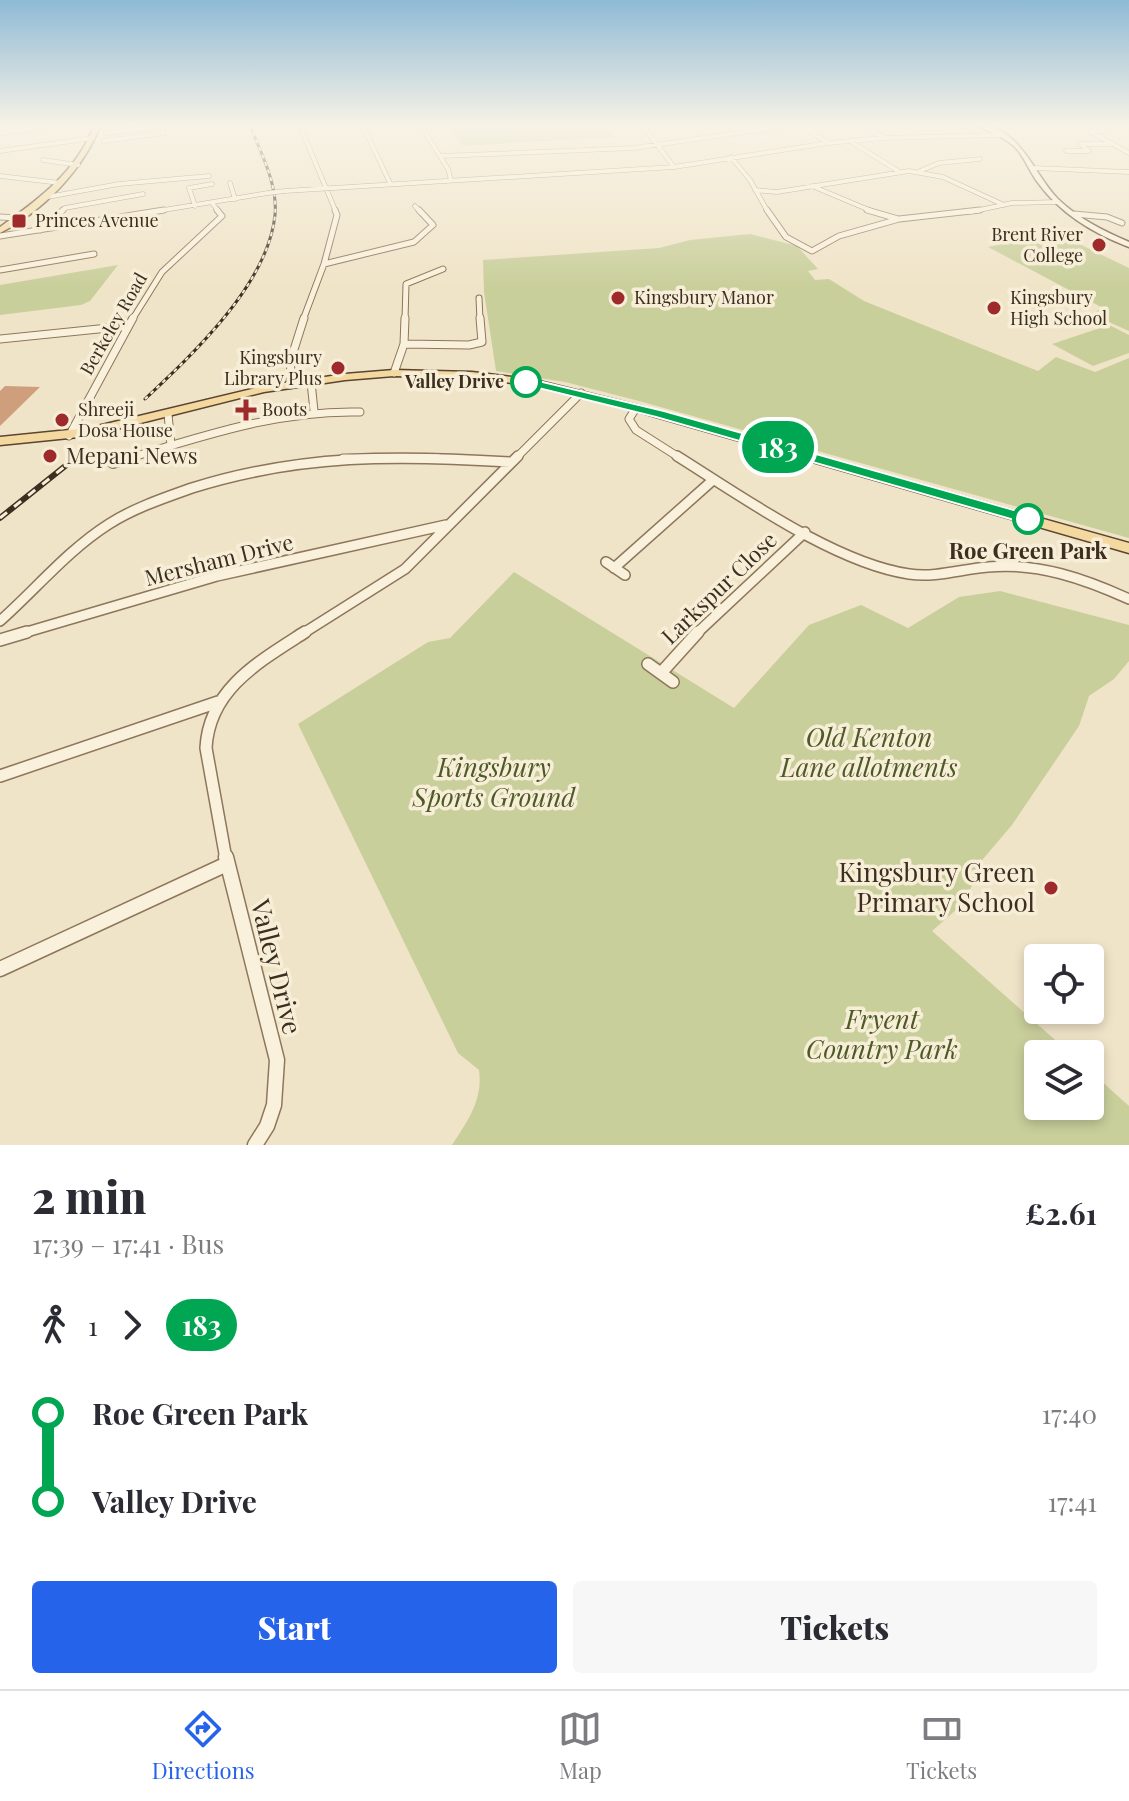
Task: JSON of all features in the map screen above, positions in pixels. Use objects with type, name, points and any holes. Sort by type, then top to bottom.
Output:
[{"type":"main road","points":[[0,233],[64,179]]},
{"type":"main road","points":[[0,441],[69,436],[311,382],[394,373],[483,376],[581,393],[1129,548]]},
{"type":"street","points":[[29,179],[60,183]]},
{"type":"street","points":[[42,198],[119,184],[202,179]]},
{"type":"street","points":[[195,206],[189,188],[209,179]]},
{"type":"street","points":[[290,385],[295,341],[324,264],[337,215],[321,179]]},
{"type":"street","points":[[0,233],[39,231],[285,191],[461,179]]},
{"type":"street","points":[[749,179],[776,223],[803,250],[812,251],[839,236],[899,219],[1004,205],[1058,202]]},
{"type":"street","points":[[755,190],[777,192],[850,179]]},
{"type":"street","points":[[948,179],[1004,205]]},
{"type":"street","points":[[1040,179],[1047,191],[1074,214],[1129,245]]},
{"type":"street","points":[[230,183],[235,199]]},
{"type":"street","points":[[812,186],[844,202],[899,219]]},
{"type":"street","points":[[39,231],[65,208],[143,194]]},
{"type":"street","name":"Berkeley Road","points":[[69,436],[128,326],[163,271],[222,216],[212,203]]},
{"type":"street","points":[[324,264],[414,242],[433,225],[415,206]]},
{"type":"street","points":[[1074,214],[1113,218],[1122,223]]},
{"type":"street","points":[[0,217],[17,218]]},
{"type":"street","points":[[0,270],[94,254]]},
{"type":"street","points":[[394,373],[404,344],[406,284],[443,269]]},
{"type":"street","points":[[404,344],[473,345],[482,342],[479,298]]},
{"type":"street","points":[[0,339],[128,326]]},
{"type":"street","points":[[311,382],[314,411]]},
{"type":"street","name":"Valley Drive","points":[[255,1145],[271,1114],[279,1083],[277,1060],[227,864],[206,748],[207,730],[218,702],[253,665],[275,649],[405,569],[581,393]]},
{"type":"street","points":[[636,408],[629,419],[630,425],[713,480],[865,562],[929,576],[998,566],[1036,568],[1076,578],[1129,599]]},
{"type":"street","points":[[113,463],[314,411],[341,409],[360,412]]},
{"type":"street","points":[[168,414],[171,446]]},
{"type":"street","points":[[0,621],[101,530],[132,512],[201,485],[247,471],[330,457],[366,455],[510,462]]},
{"type":"street","points":[[625,575],[610,565],[713,480]]},
{"type":"street","name":"Mersham Drive","points":[[0,640],[217,576],[448,525]]},
{"type":"street","name":"Larkspur Close","points":[[661,673],[710,619],[771,567],[805,532]]},
{"type":"street","name":"Larkspur Close","points":[[648,664],[673,682]]},
{"type":"street","points":[[0,776],[218,702]]},
{"type":"street","points":[[0,969],[227,864]]},
{"type":"green space","points":[[1079,229],[1087,231],[1069,239],[1129,268],[1129,331],[1091,314],[1103,308],[988,247]]},
{"type":"green space","name":"Roe Green Park","points":[[750,234],[797,246],[818,269],[808,271],[815,280],[829,279],[864,301],[1038,371],[1056,357],[1095,372],[1129,358],[1129,538],[639,401],[565,382],[496,371],[484,292],[483,260],[659,248],[690,240]]},
{"type":"green space","points":[[118,265],[90,301],[81,305],[0,315],[0,285]]},
{"type":"green space","points":[[1109,325],[1129,335],[1129,353],[1093,366],[1052,344]]},
{"type":"green space","points":[[514,572],[734,708],[809,625],[861,605],[908,628],[959,597],[1000,591],[1129,625],[1129,661],[1114,679],[1089,696],[1079,726],[1012,825],[983,859],[965,902],[932,931],[1024,1012],[1024,1024],[1037,1024],[1055,1040],[1024,1040],[1024,1120],[1104,1120],[1104,1084],[1129,1106],[1129,1145],[452,1145],[476,1100],[479,1070],[458,1053],[298,724],[428,642],[450,638]]},
{"type":"building","points":[[5,386],[40,387],[0,426],[0,391]]},
{"type":"railway","points":[[145,399],[185,361],[225,316],[258,267],[275,215],[271,179]]},
{"type":"railway","points":[[0,518],[69,463]]},
{"type":"bus line","name":"183","points":[[526,382],[660,414],[1028,519]]},
{"type":"place","name":"Princes Avenue","points":[[19,221]]},
{"type":"place","name":"Brent River College","points":[[1099,245]]},
{"type":"place","name":"Kingsbury Manor","points":[[618,298]]},
{"type":"place","name":"Kingsbury High School","points":[[994,308]]},
{"type":"place","name":"Kingsbury Library Plus","points":[[338,368]]},
{"type":"place","name":"Valley Drive","points":[[526,382]]},
{"type":"place","name":"Boots","points":[[246,410]]},
{"type":"place","name":"Shreeji Dosa House","points":[[62,420]]},
{"type":"place","name":"Mepani News","points":[[50,456]]},
{"type":"place","name":"Roe Green Park","points":[[1028,519]]},
{"type":"place","name":"Kingsbury Green Primary School","points":[[1051,888]]},
{"type":"park label","name":"Old Kenton Lane allotments","points":[[869,753]]},
{"type":"park label","name":"Kingsbury Sports Ground","points":[[494,783]]},
{"type":"park label","name":"Fryent Country Park","points":[[882,1035]]}]
